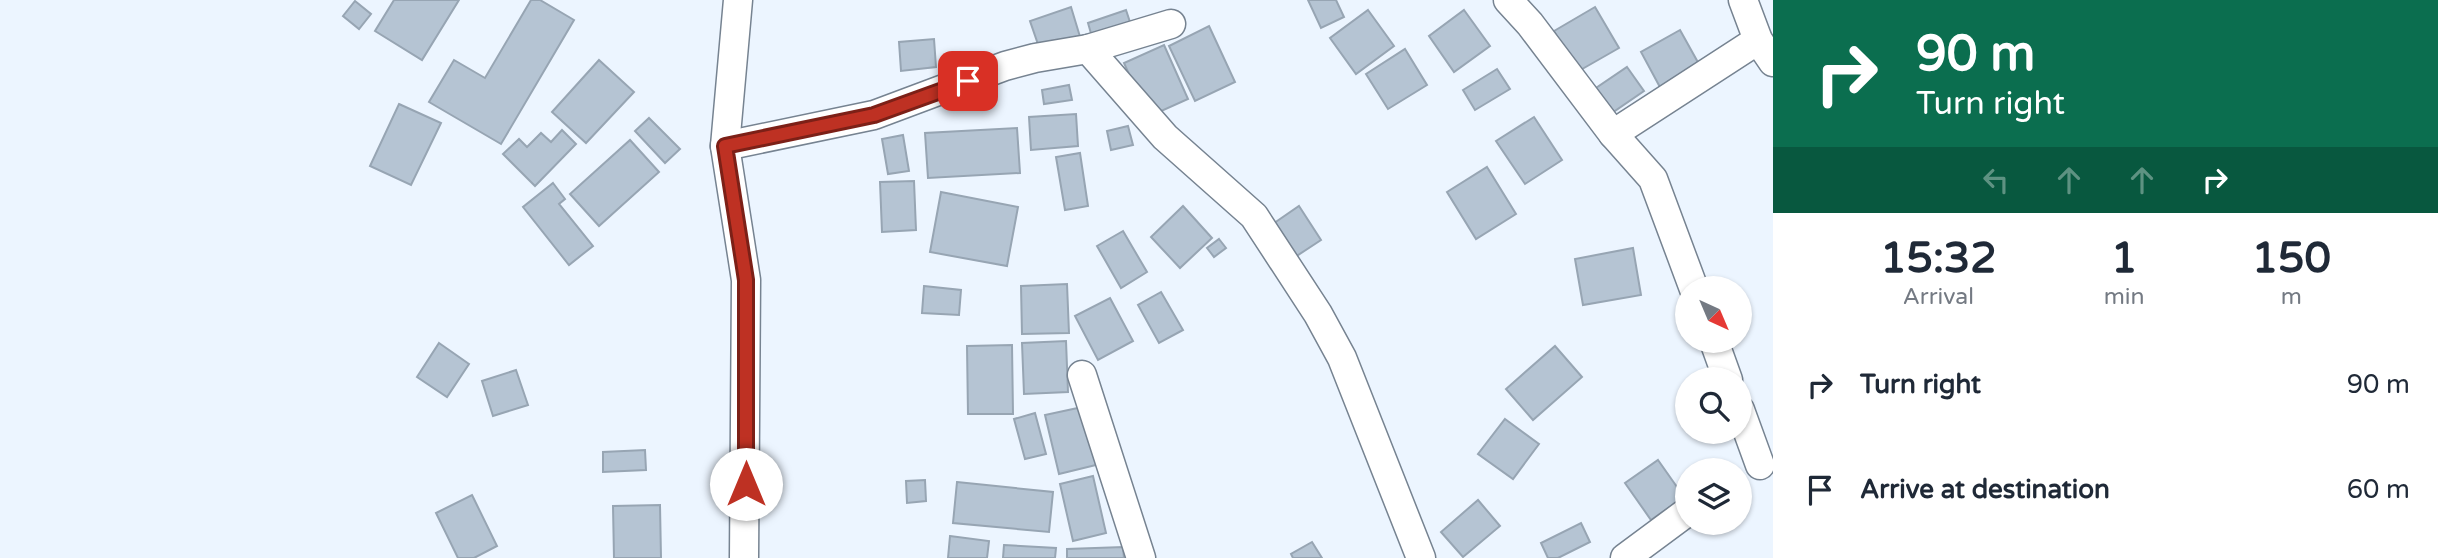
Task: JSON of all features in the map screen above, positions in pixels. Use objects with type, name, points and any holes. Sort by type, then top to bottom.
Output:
[{"type":"street","points":[[738,0],[725,146],[746,280],[744,558]]},
{"type":"street","points":[[1508,0],[1530,24],[1613,134],[1653,179],[1689,276]]},
{"type":"street","points":[[1613,134],[1765,51],[1743,0]]},
{"type":"street","points":[[725,146],[874,115],[1005,66],[1087,49],[1171,24]]},
{"type":"street","points":[[1087,49],[1165,137],[1254,216],[1318,314],[1342,358],[1421,558]]},
{"type":"street","points":[[1082,375],[1141,558]]},
{"type":"street","points":[[1751,444],[1758,466]]},
{"type":"street","points":[[1625,558],[1675,521]]},
{"type":"building","points":[[394,0],[459,0],[422,60],[375,31]]},
{"type":"building","points":[[531,0],[540,0],[574,20],[501,144],[429,102],[454,60],[485,78]]},
{"type":"building","points":[[1308,0],[1336,0],[1344,17],[1321,28]]},
{"type":"building","points":[[355,1],[371,14],[359,29],[343,16]]},
{"type":"building","points":[[1071,7],[1081,40],[1041,53],[1030,21]]},
{"type":"building","points":[[1595,7],[1619,48],[1577,72],[1554,31]]},
{"type":"building","points":[[1126,10],[1131,25],[1092,37],[1088,23]]},
{"type":"building","points":[[1368,10],[1394,46],[1356,74],[1330,38]]},
{"type":"building","points":[[1464,10],[1490,46],[1454,72],[1429,36]]},
{"type":"building","points":[[1209,26],[1235,82],[1195,101],[1169,46]]},
{"type":"building","points":[[1680,30],[1700,66],[1661,89],[1641,52]]},
{"type":"building","points":[[934,39],[936,67],[901,71],[899,42]]},
{"type":"building","points":[[1164,45],[1188,99],[1148,117],[1124,63]]},
{"type":"building","points":[[1405,49],[1427,85],[1388,109],[1366,74]]},
{"type":"building","points":[[599,60],[634,92],[586,143],[552,112]]},
{"type":"building","points":[[1627,67],[1644,91],[1606,117],[1590,92]]},
{"type":"building","points":[[1497,69],[1510,89],[1475,110],[1463,90]]},
{"type":"building","points":[[1069,85],[1072,100],[1044,104],[1042,90]]},
{"type":"building","points":[[399,104],[441,123],[411,185],[370,166]]},
{"type":"building","points":[[1076,114],[1078,146],[1031,150],[1029,117]]},
{"type":"building","points":[[1534,117],[1562,160],[1525,184],[1496,141]]},
{"type":"building","points":[[649,118],[680,149],[665,163],[635,131]]},
{"type":"building","points":[[1128,126],[1133,145],[1111,150],[1107,131]]},
{"type":"building","points":[[1017,128],[1020,173],[928,178],[925,133]]},
{"type":"building","points":[[562,130],[576,144],[535,186],[503,154],[519,139],[527,147],[541,133],[551,142]]},
{"type":"building","points":[[903,135],[909,171],[888,174],[882,139]]},
{"type":"building","points":[[630,140],[659,172],[599,226],[570,194]]},
{"type":"building","points":[[1080,153],[1088,206],[1065,210],[1056,157]]},
{"type":"building","points":[[1487,167],[1516,214],[1476,239],[1447,192]]},
{"type":"building","points":[[914,181],[916,230],[882,232],[880,182]]},
{"type":"building","points":[[553,183],[565,199],[559,204],[593,246],[569,265],[523,207]]},
{"type":"building","points":[[941,192],[1018,207],[1007,266],[930,252]]},
{"type":"building","points":[[1183,206],[1212,238],[1180,268],[1151,237]]},
{"type":"building","points":[[1299,206],[1321,240],[1286,263],[1264,230]]},
{"type":"building","points":[[1123,231],[1147,272],[1121,288],[1097,246]]},
{"type":"building","points":[[1219,239],[1226,248],[1214,257],[1207,248]]},
{"type":"building","points":[[1633,248],[1641,295],[1583,305],[1575,259]]},
{"type":"building","points":[[1067,284],[1069,333],[1022,334],[1021,286]]},
{"type":"building","points":[[924,286],[961,290],[959,315],[922,313]]},
{"type":"building","points":[[1161,292],[1183,330],[1159,343],[1138,305]]},
{"type":"building","points":[[1110,298],[1133,341],[1098,360],[1075,316]]},
{"type":"building","points":[[1066,341],[1068,392],[1024,394],[1022,343]]},
{"type":"building","points":[[439,343],[469,364],[447,397],[417,377]]},
{"type":"building","points":[[1012,345],[1013,414],[968,414],[967,346]]},
{"type":"building","points":[[1555,346],[1582,377],[1533,420],[1506,389]]},
{"type":"building","points":[[516,370],[528,405],[493,416],[482,381]]},
{"type":"building","points":[[1087,406],[1100,464],[1059,474],[1045,415]]},
{"type":"building","points":[[1035,413],[1046,454],[1025,459],[1014,419]]},
{"type":"building","points":[[1505,419],[1539,444],[1513,479],[1478,454]]},
{"type":"building","points":[[645,450],[646,470],[603,472],[603,452]]},
{"type":"building","points":[[1658,460],[1675,484],[1675,503],[1651,520],[1625,483]]},
{"type":"building","points":[[1093,476],[1106,533],[1073,541],[1060,484]]},
{"type":"building","points":[[925,480],[926,501],[907,503],[906,481]]},
{"type":"building","points":[[957,482],[1053,492],[1049,532],[953,523]]},
{"type":"building","points":[[472,495],[497,546],[474,558],[458,558],[436,513]]},
{"type":"building","points":[[1478,500],[1500,526],[1463,557],[1441,532]]},
{"type":"building","points":[[660,505],[661,558],[614,558],[613,506]]},
{"type":"building","points":[[1581,523],[1590,542],[1558,558],[1548,558],[1541,543]]},
{"type":"building","points":[[950,536],[989,541],[987,558],[948,558]]},
{"type":"building","points":[[1312,542],[1322,558],[1293,558],[1291,554]]},
{"type":"building","points":[[1004,545],[1056,548],[1055,558],[1003,558]]},
{"type":"building","points":[[1123,547],[1124,558],[1067,558],[1067,549]]},
{"type":"route","points":[[746,484],[746,280],[725,146],[874,115],[968,81]]}]
